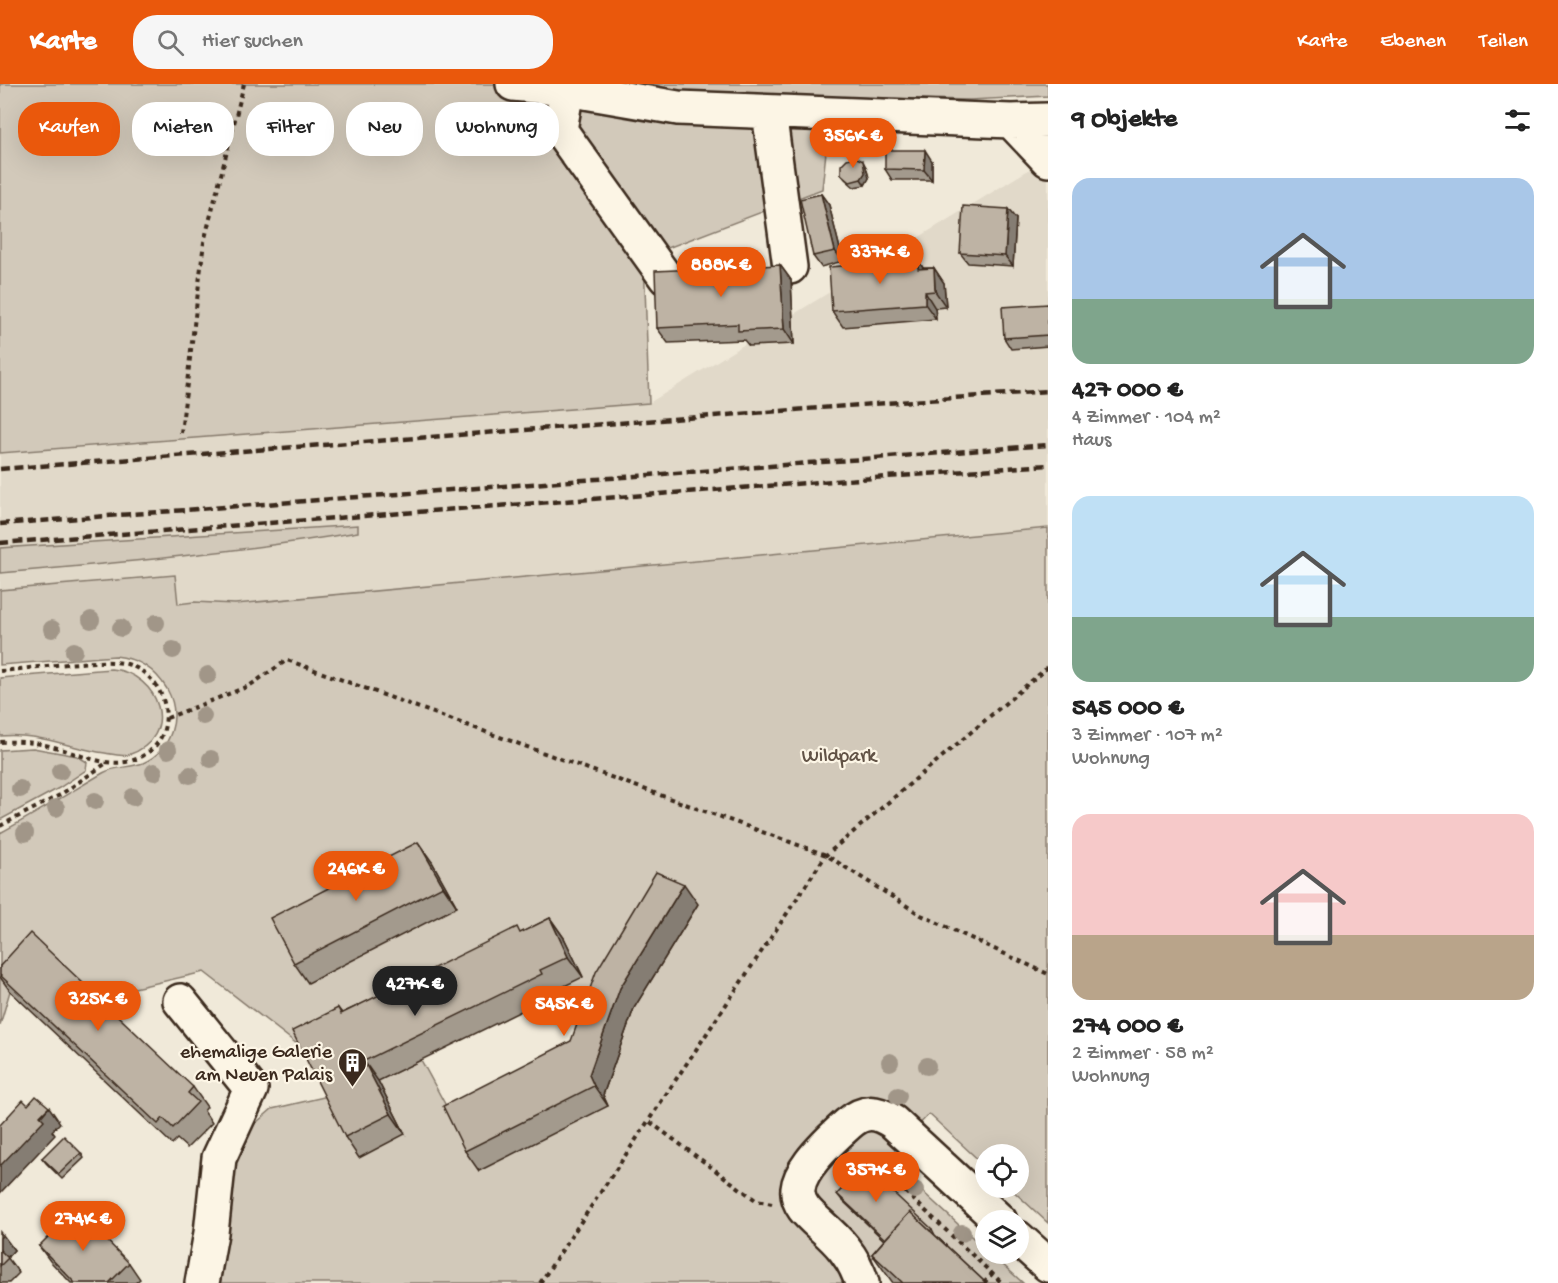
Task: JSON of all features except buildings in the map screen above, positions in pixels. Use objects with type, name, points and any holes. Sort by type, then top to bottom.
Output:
[{"type":"street","points":[[513,84],[567,89],[678,108],[1011,121],[1048,120]]},
{"type":"street","points":[[567,89],[560,130],[666,278]]},
{"type":"street","points":[[769,112],[790,267]]},
{"type":"street","points":[[1011,121],[1048,160]]},
{"type":"street","points":[[180,1001],[251,1089],[219,1158],[218,1180],[202,1283]]},
{"type":"street","points":[[862,1283],[855,1262],[804,1211],[798,1198],[800,1176],[856,1117],[869,1112],[882,1115],[893,1122],[988,1210]]},
{"type":"street","points":[[1029,1248],[1048,1265]]},
{"type":"path","points":[[181,433],[204,242],[244,84]]},
{"type":"path","points":[[167,718],[249,686],[287,660],[826,855],[921,915],[1048,974]]},
{"type":"path","points":[[0,671],[125,663],[149,677],[164,700],[167,718],[166,728],[151,751],[129,762],[109,762],[30,742],[0,742]]},
{"type":"path","points":[[540,1283],[650,1122],[826,855],[1048,667]]},
{"type":"path","points":[[0,826],[60,795],[109,762]]},
{"type":"path","points":[[650,1122],[757,1201],[804,1211]]},
{"type":"path","points":[[879,1167],[1002,1283]]},
{"type":"path","points":[[984,1283],[992,1274]]},
{"type":"shaded area","points":[[1048,158],[1048,528],[235,604],[194,602],[178,604],[174,575],[0,590],[0,453],[649,403]]},
{"type":"green space","points":[[0,84],[1048,84],[1048,96],[970,100],[832,97],[822,189],[644,257],[649,403],[0,453]]},
{"type":"green space","points":[[358,525],[358,532],[269,545],[135,561],[0,573],[0,548]]},
{"type":"green space","name":"Wildpark","points":[[1048,528],[1048,1223],[1021,1198],[1029,1198],[1029,1144],[975,1144],[975,1157],[929,1114],[887,1159],[975,1240],[975,1264],[1002,1264],[1023,1283],[976,1283],[841,1199],[890,1246],[862,1265],[855,1283],[202,1283],[235,1141],[272,1109],[328,1096],[405,1134],[378,1081],[421,1060],[457,1126],[608,1106],[603,1095],[634,1008],[592,1043],[554,991],[306,1051],[204,972],[91,998],[10,991],[0,1025],[0,833],[103,773],[112,769],[138,765],[153,757],[161,750],[172,731],[174,710],[167,689],[157,676],[145,666],[131,659],[115,656],[0,665],[0,590],[175,575],[178,604],[194,602],[235,604]]},
{"type":"green space","points":[[111,669],[128,673],[142,682],[152,693],[158,707],[159,721],[155,735],[145,746],[128,755],[119,756],[40,738],[0,736],[0,678]]},
{"type":"green space","points":[[33,748],[77,756],[87,762],[86,770],[59,788],[0,820],[0,750]]},
{"type":"railway","points":[[0,469],[1048,391]]},
{"type":"railway","points":[[0,524],[1048,445]]},
{"type":"railway","points":[[0,543],[1048,465]]},
{"type":"place","name":"ehemalige Galerie am Neuen Palais","points":[[353,1088]]}]
